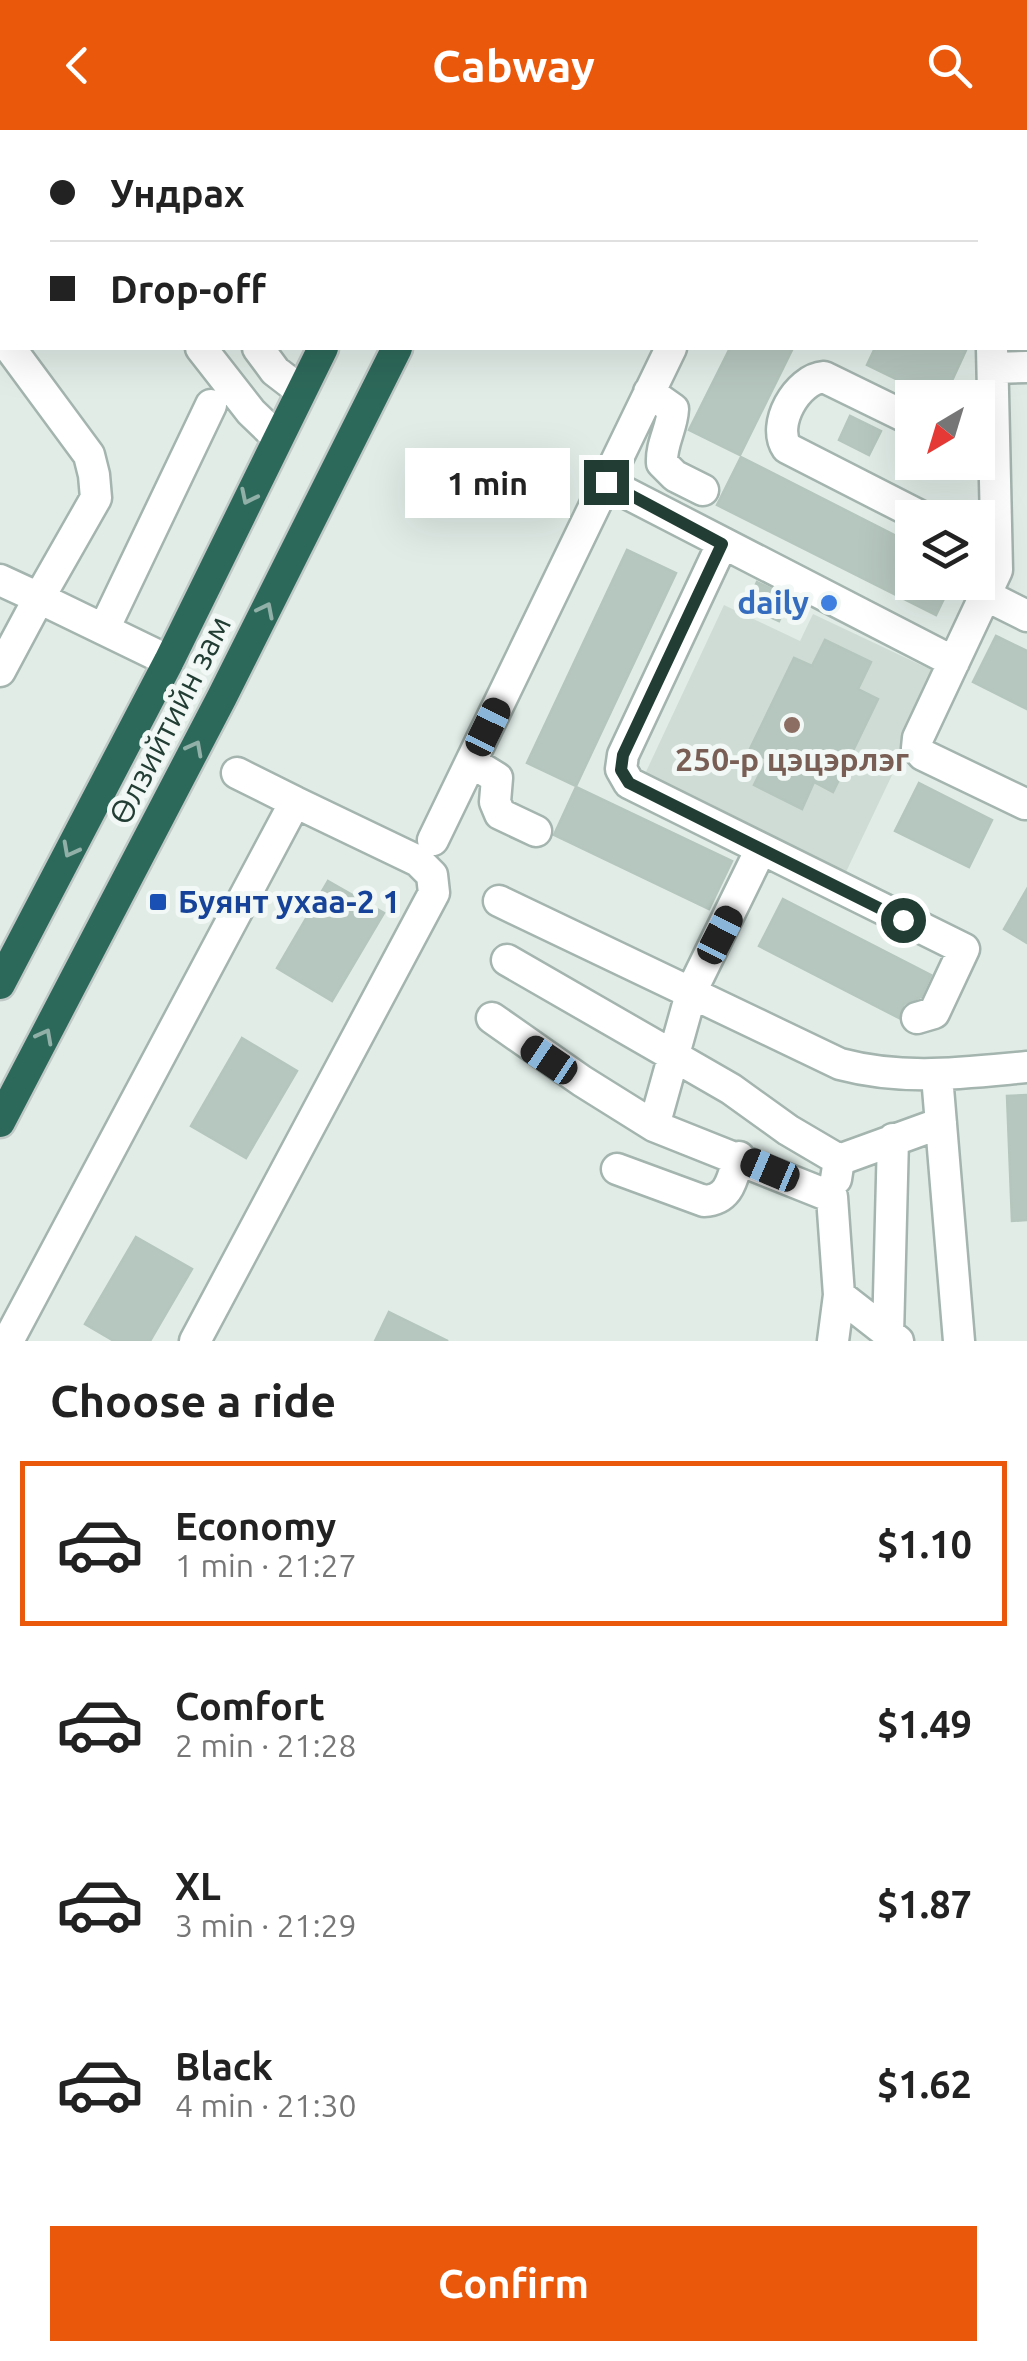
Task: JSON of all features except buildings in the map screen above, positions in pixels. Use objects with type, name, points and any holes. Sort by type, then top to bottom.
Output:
[{"type":"highway","name":"Өлзийтийн зам","points":[[0,984],[169,661],[322,350]]},
{"type":"highway","name":"Өлзийтийн зам","points":[[0,1122],[222,697],[395,350]]},
{"type":"street","points":[[0,671],[96,498],[89,455],[11,350]]},
{"type":"street","points":[[202,350],[277,438]]},
{"type":"street","points":[[433,840],[670,350]]},
{"type":"street","points":[[270,352],[275,371],[301,392]]},
{"type":"street","points":[[992,358],[1027,368]]},
{"type":"street","points":[[895,412],[824,376],[810,378],[802,384],[781,428],[782,440],[788,448],[895,503]]},
{"type":"street","points":[[650,392],[673,409],[672,424],[661,448],[662,463],[674,476],[703,490]]},
{"type":"street","points":[[104,629],[211,405]]},
{"type":"street","points":[[606,482],[954,662]]},
{"type":"street","points":[[722,544],[623,755],[621,770],[629,783],[964,950],[934,1014],[917,1018]]},
{"type":"street","points":[[0,580],[169,661]]},
{"type":"street","points":[[983,600],[918,738],[917,748],[923,755],[1025,804]]},
{"type":"street","points":[[995,600],[1027,616]]},
{"type":"street","points":[[471,762],[497,778],[495,802],[500,814],[536,831]]},
{"type":"street","points":[[195,1341],[434,893],[432,874],[418,861],[237,773]]},
{"type":"street","points":[[8,1341],[295,802]]},
{"type":"street","points":[[654,1126],[692,990],[762,850]]},
{"type":"street","points":[[498,901],[692,990],[840,1064],[880,1074],[937,1076],[1027,1067]]},
{"type":"street","points":[[507,960],[674,1056],[839,1160]]},
{"type":"street","points":[[492,1018],[566,1071],[654,1126],[832,1197]]},
{"type":"street","points":[[937,1076],[959,1341]]},
{"type":"street","points":[[839,1160],[941,1123]]},
{"type":"street","points":[[893,1139],[893,1338]]},
{"type":"street","points":[[618,1169],[704,1202],[717,1201],[726,1193],[739,1158]]},
{"type":"street","points":[[833,1341],[839,1295],[832,1197],[839,1160]]},
{"type":"street","points":[[839,1295],[893,1338]]},
{"type":"shaded area","name":"250-р цэцэрлэг","points":[[724,605],[800,641],[813,614],[940,674],[846,872],[644,776]]},
{"type":"place","name":"daily","points":[[829,603]]},
{"type":"place","name":"250-р цэцэрлэг","points":[[792,725]]},
{"type":"place","name":"Буянт ухаа-2 1","points":[[158,902]]},
{"type":"route","points":[[606,482],[722,544],[623,755],[621,770],[629,783],[903,920]]}]
